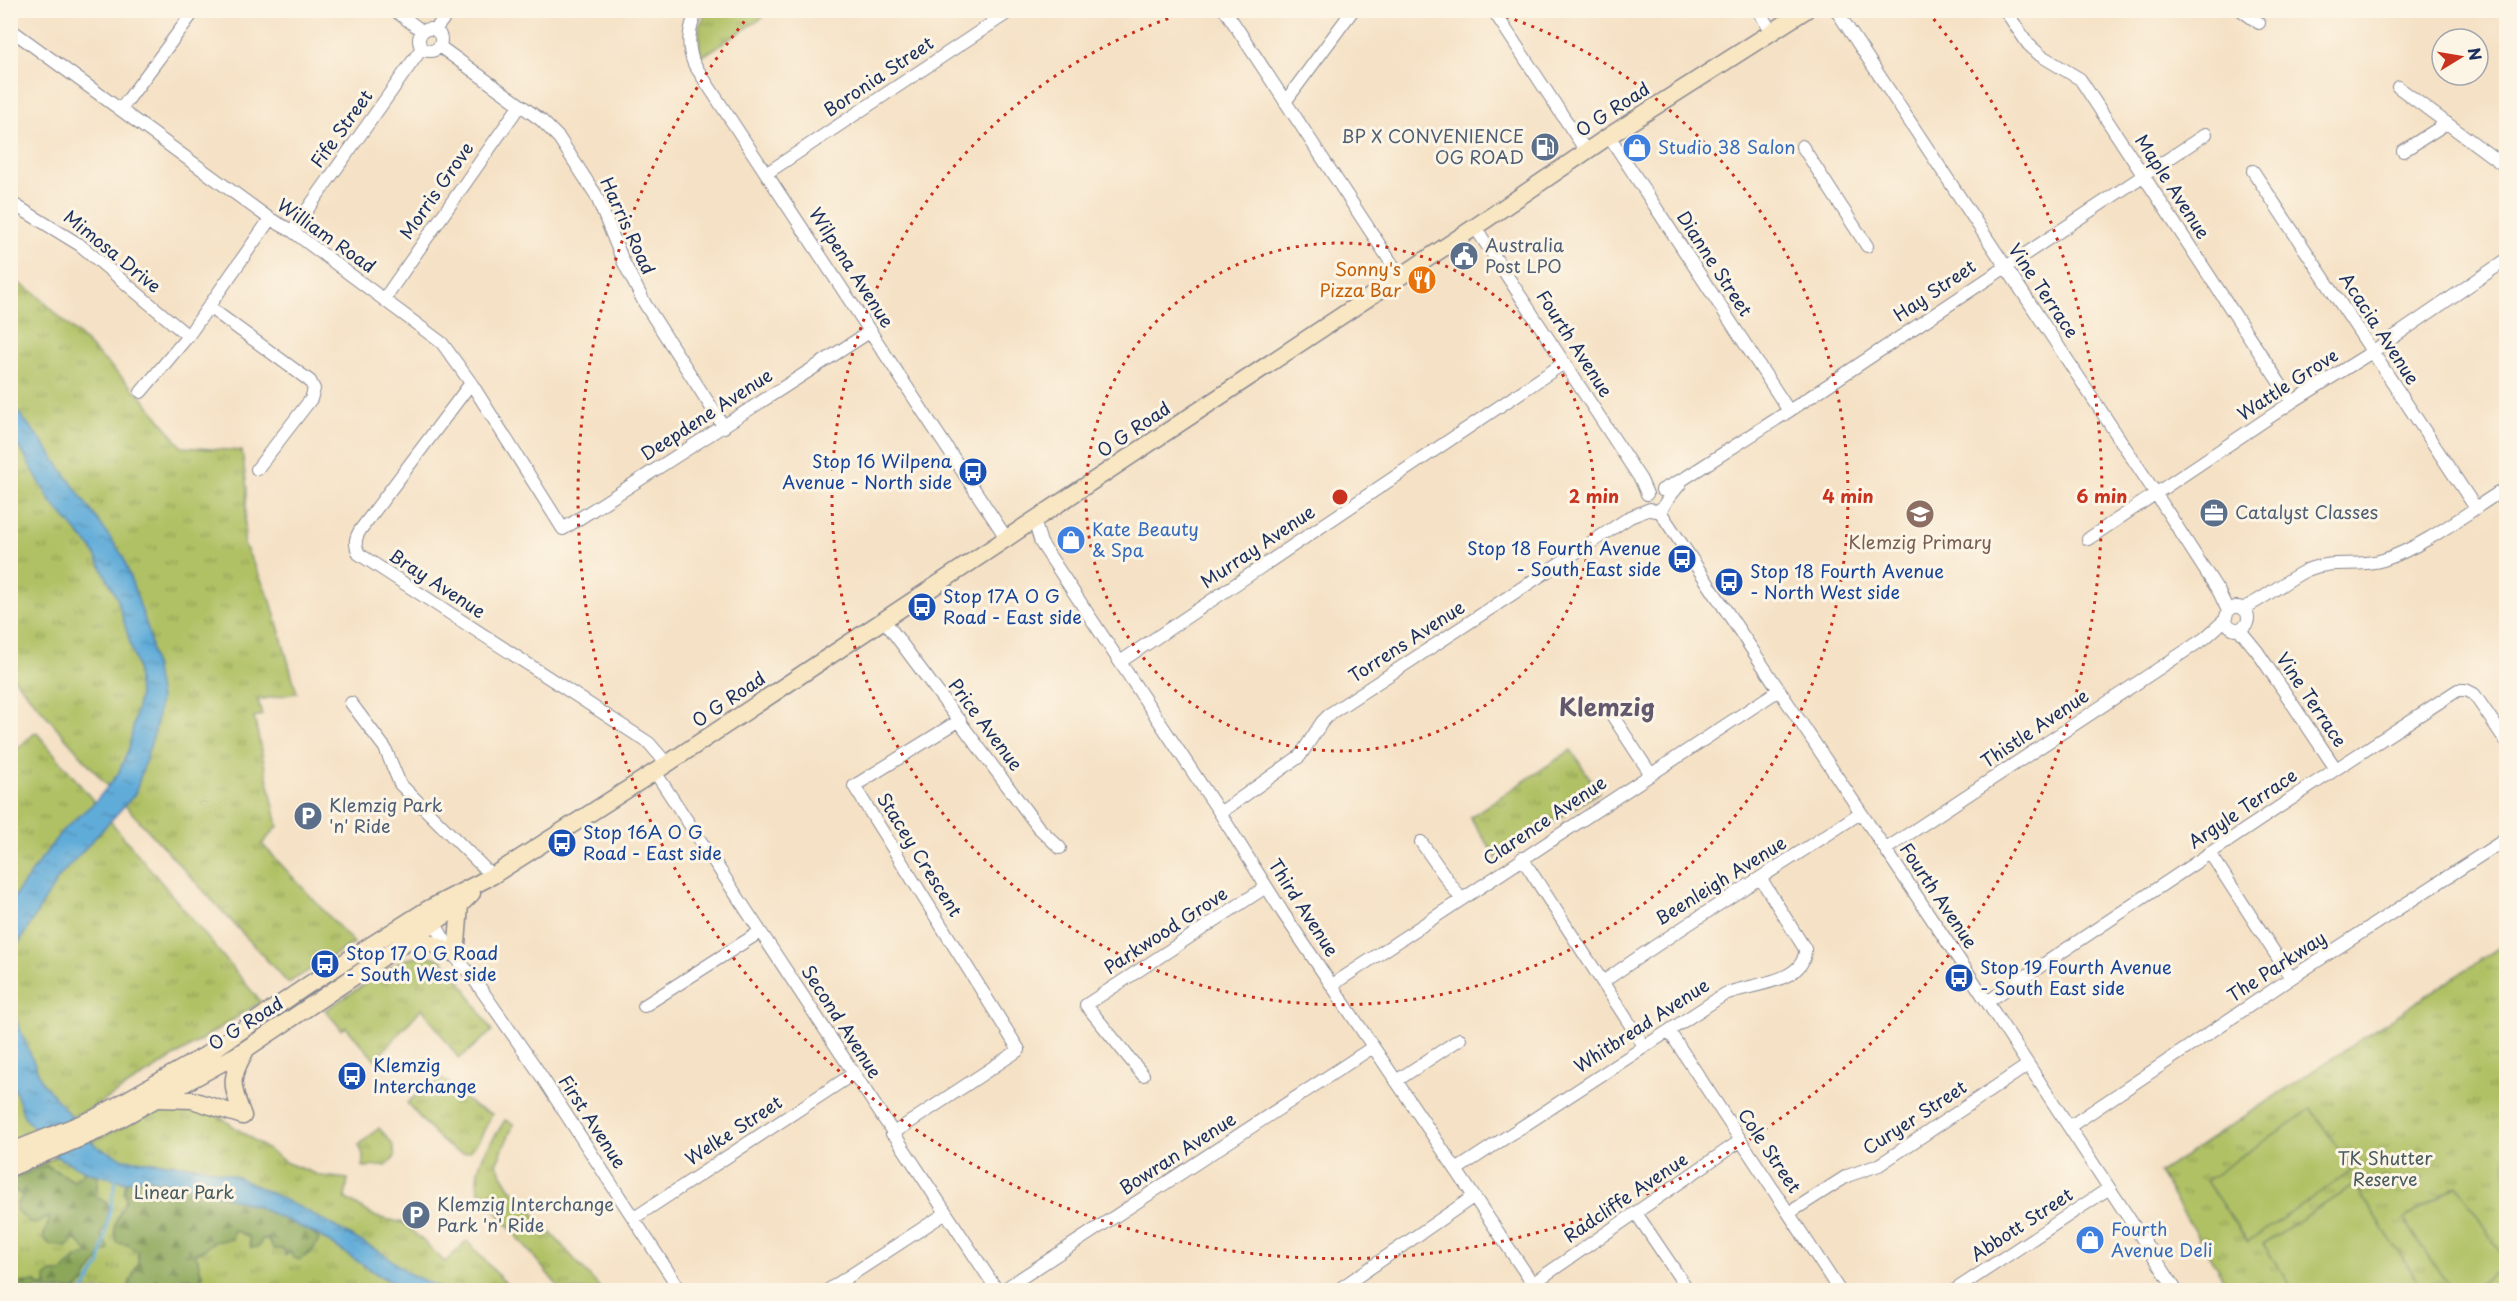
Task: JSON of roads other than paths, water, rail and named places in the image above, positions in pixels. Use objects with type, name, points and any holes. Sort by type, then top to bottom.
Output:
[{"type":"main road","name":"O G Road","points":[[96,1124],[199,1067],[246,1048],[278,1028],[416,936],[433,918],[488,878],[661,768],[1586,151],[1806,10]]},
{"type":"main road","name":"O G Road","points":[[12,1162],[157,1099],[266,1014],[308,986],[460,905],[488,878]]},
{"type":"main road","points":[[416,936],[454,949],[460,905]]},
{"type":"main road","points":[[157,1099],[192,1100],[243,1116],[233,1090],[234,1071],[246,1048]]},
{"type":"street","points":[[121,109],[195,10]]},
{"type":"street","points":[[394,10],[422,31]]},
{"type":"street","points":[[435,30],[450,10]]},
{"type":"street","name":"Wilpena Avenue","points":[[697,10],[688,43],[694,64],[871,331],[1013,535]]},
{"type":"street","name":"Boronia Street","points":[[767,173],[1012,10]]},
{"type":"street","points":[[1226,10],[1400,276]]},
{"type":"street","points":[[1285,102],[1353,10]]},
{"type":"street","points":[[1493,10],[1586,151]]},
{"type":"street","points":[[1758,10],[1771,31]]},
{"type":"street","name":"Vine Terrace","points":[[1836,10],[2336,769]]},
{"type":"street","name":"Maple Avenue","points":[[2005,10],[2028,44],[2040,56],[2080,79],[2292,402]]},
{"type":"street","points":[[2241,10],[2259,22]]},
{"type":"street","points":[[430,28],[435,30],[441,41],[439,46],[433,50],[422,48],[419,38],[422,31],[430,28]]},
{"type":"street","name":"William Road","points":[[10,29],[270,219],[292,231],[434,335],[471,383],[563,529]]},
{"type":"street","name":"Harris Road","points":[[439,46],[520,105],[555,134],[596,195],[623,261],[645,304],[723,427]]},
{"type":"street","name":"Fife Street","points":[[292,231],[422,48]]},
{"type":"street","points":[[2398,87],[2506,167]]},
{"type":"street","name":"Morris Grove","points":[[384,299],[520,105]]},
{"type":"street","points":[[2403,151],[2447,123]]},
{"type":"street","name":"Hay Street","points":[[1656,500],[1685,478],[2206,134]]},
{"type":"street","name":"Dianne Street","points":[[1609,136],[1789,411]]},
{"type":"street","points":[[1802,146],[1867,246]]},
{"type":"street","name":"Acacia Avenue","points":[[2253,171],[2475,507]]},
{"type":"street","name":"Mimosa Drive","points":[[10,202],[80,245],[188,336]]},
{"type":"street","points":[[141,392],[209,308],[270,219]]},
{"type":"street","name":"Fourth Avenue","points":[[1475,227],[2176,1290]]},
{"type":"street","name":"Wattle Grove","points":[[2088,539],[2292,402],[2372,352],[2506,260]]},
{"type":"street","points":[[209,308],[310,381],[314,389],[311,399],[257,470]]},
{"type":"street","name":"Deepdene Avenue","points":[[563,529],[871,331]]},
{"type":"street","name":"Murray Avenue","points":[[1120,662],[1564,363]]},
{"type":"street","name":"Bray Avenue","points":[[471,383],[355,538],[358,554],[650,743],[661,768]]},
{"type":"street","name":"Thistle Avenue","points":[[1886,849],[2237,618],[2292,579],[2323,564],[2355,564],[2385,560],[2414,547],[2506,488]]},
{"type":"street","name":"Torrens Avenue","points":[[1220,813],[1300,756],[1322,722],[1331,713],[1656,500]]},
{"type":"street","name":"Third Avenue","points":[[1034,520],[1041,543],[1220,813],[1266,887],[1534,1287]]},
{"type":"street","name":"Third Avenue","points":[[1013,535],[1041,543]]},
{"type":"street","name":"Price Avenue","points":[[884,620],[1038,827],[1060,848]]},
{"type":"street","name":"Clarence Avenue","points":[[1332,985],[1779,690]]},
{"type":"street","name":"Argyle Terrace","points":[[1987,1002],[2458,690],[2466,690],[2474,694],[2506,741]]},
{"type":"street","points":[[351,704],[385,747],[400,784],[488,878]]},
{"type":"street","points":[[1610,712],[1650,773]]},
{"type":"street","name":"Stacey Crescent","points":[[892,1134],[1019,1050],[854,786],[960,720]]},
{"type":"street","name":"Second Avenue","points":[[661,768],[760,932],[997,1290]]},
{"type":"street","name":"Beenleigh Avenue","points":[[1603,982],[1681,927],[1761,879],[1860,813]]},
{"type":"street","name":"The Parkway","points":[[2069,1127],[2291,978],[2506,839]]},
{"type":"street","points":[[1421,842],[1461,899]]},
{"type":"street","points":[[2210,853],[2291,978]]},
{"type":"street","points":[[1522,858],[1644,1046]]},
{"type":"street","name":"Whitbread Avenue","points":[[1456,1170],[1725,994],[1777,981],[1799,966],[1805,957],[1805,949],[1761,879]]},
{"type":"street","name":"Parkwood Grove","points":[[1143,1075],[1086,1005],[1266,887]]},
{"type":"street","name":"First Avenue","points":[[433,918],[680,1290]]},
{"type":"street","points":[[644,1006],[760,932]]},
{"type":"street","name":"Cole Street","points":[[1669,1031],[1839,1290]]},
{"type":"street","points":[[1396,1081],[1460,1039]]},
{"type":"street","name":"Bowran Avenue","points":[[1003,1290],[1373,1047]]},
{"type":"street","name":"Curyer Street","points":[[1789,1213],[1847,1176],[1879,1165],[2028,1065]]},
{"type":"street","name":"Welke Street","points":[[634,1218],[854,1074]]},
{"type":"street","name":"Radcliffe Avenue","points":[[1534,1287],[1740,1141]]},
{"type":"street","name":"Abbott Street","points":[[1955,1290],[2108,1189]]},
{"type":"street","points":[[1338,1290],[1473,1197]]},
{"type":"street","points":[[828,1290],[946,1213]]},
{"type":"street","points":[[1636,1213],[1688,1290]]},
{"type":"water","points":[[11,404],[41,440],[123,556],[148,629],[160,699],[156,727],[135,794],[59,877],[15,949],[11,966],[11,901],[61,832],[96,801],[118,774],[129,748],[139,697],[137,667],[117,598],[92,549],[51,502],[23,453],[11,437]]},
{"type":"water","points":[[10,989],[17,1022],[42,1082],[96,1146],[124,1159],[204,1167],[240,1178],[305,1210],[385,1255],[408,1273],[444,1290],[408,1290],[380,1276],[318,1235],[256,1206],[196,1187],[142,1178],[126,1182],[87,1172],[55,1156],[24,1116],[11,1078]]},
{"type":"waterway","points":[[84,1290],[100,1264],[116,1178]]},
{"type":"place","name":"BP X CONVENIENCE OG ROAD","points":[[1545,147]]},
{"type":"place","name":"Studio 38 Salon","points":[[1637,148]]},
{"type":"place","name":"Australia Post LPO","points":[[1464,256]]},
{"type":"place","name":"Sonny's Pizza Bar","points":[[1422,280]]},
{"type":"place","name":"Stop 16 Wilpena Avenue - North side","points":[[973,472]]},
{"type":"place","name":"Catalyst Classes","points":[[2214,513]]},
{"type":"place","name":"Klemzig Primary","points":[[1920,514]]},
{"type":"place","name":"Kate Beauty & Spa","points":[[1071,540]]},
{"type":"place","name":"Stop 18 Fourth Avenue - South East side","points":[[1682,559]]},
{"type":"place","name":"Stop 18 Fourth Avenue - North West side","points":[[1729,582]]},
{"type":"place","name":"Stop 17A O G Road - East side","points":[[922,607]]},
{"type":"place","name":"Klemzig Park 'n' Ride","points":[[308,816]]},
{"type":"place","name":"Stop 16A O G Road - East side","points":[[562,843]]},
{"type":"place","name":"Stop 17 O G Road - South West side","points":[[325,964]]},
{"type":"place","name":"Stop 19 Fourth Avenue - South East side","points":[[1959,978]]},
{"type":"place","name":"Klemzig Interchange","points":[[352,1076]]},
{"type":"place","name":"Klemzig Interchange Park 'n' Ride","points":[[416,1215]]},
{"type":"place","name":"Fourth Avenue Deli","points":[[2090,1240]]},
{"type":"district","name":"Klemzig","points":[[1607,708]]},
{"type":"park label","name":"TK Shutter Reserve","points":[[2385,1169]]},
{"type":"park label","name":"Linear Park","points":[[184,1193]]}]
